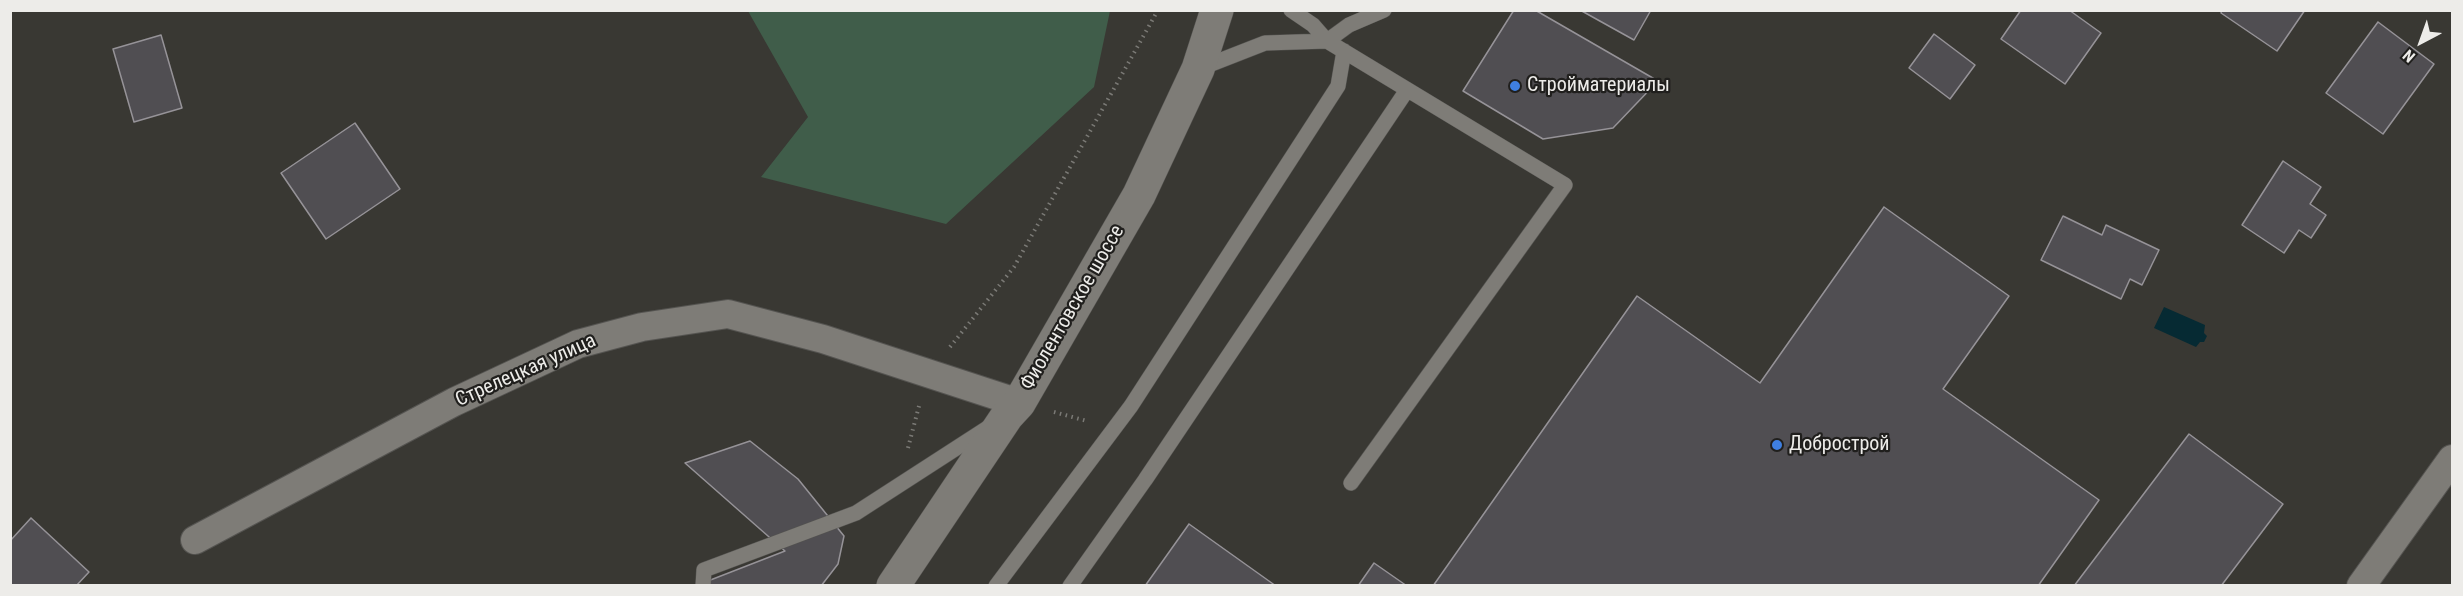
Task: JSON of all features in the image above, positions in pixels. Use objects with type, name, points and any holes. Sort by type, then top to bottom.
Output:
[{"type":"main road","name":"Фиолентовское шоссе","points":[[892,585],[1013,409],[1139,195],[1198,69],[1217,10]]},
{"type":"street","name":"Стрелецкая улица","points":[[195,540],[464,397],[578,344],[642,327],[728,314],[823,339],[928,375],[1013,409]]},
{"type":"street","points":[[2361,585],[2452,459]]},
{"type":"lane","points":[[1291,10],[1313,25],[1327,41],[1565,185],[1351,483]]},
{"type":"lane","points":[[1198,69],[1265,43],[1327,41],[1349,25],[1384,10]]},
{"type":"lane","points":[[996,585],[1131,406],[1338,86],[1344,51]]},
{"type":"lane","points":[[1070,585],[1152,470],[1407,90]]},
{"type":"lane","points":[[703,585],[704,570],[856,513],[1013,409]]},
{"type":"path","points":[[885,494],[903,466],[928,375],[1014,267],[1158,10]]},
{"type":"path","points":[[1013,409],[1114,428]]},
{"type":"green space","points":[[748,11],[1110,11],[1094,87],[946,224],[761,177],[808,117]]},
{"type":"water","points":[[2164,307],[2205,325],[2204,333],[2207,336],[2204,342],[2200,342],[2196,347],[2154,328]]},
{"type":"building","points":[[1514,10],[1535,10],[1658,81],[1613,128],[1543,139],[1463,91]]},
{"type":"building","points":[[1580,10],[1651,10],[1634,40]]},
{"type":"building","points":[[2021,10],[2069,10],[2101,33],[2065,84],[2001,39]]},
{"type":"building","points":[[2222,10],[2305,10],[2277,51],[2221,13]]},
{"type":"building","points":[[2378,22],[2434,64],[2383,134],[2326,93]]},
{"type":"building","points":[[1934,34],[1975,65],[1950,99],[1909,68]]},
{"type":"building","points":[[161,35],[182,108],[134,122],[113,49]]},
{"type":"building","points":[[355,123],[400,189],[326,239],[281,173]]},
{"type":"building","points":[[2283,161],[2321,187],[2310,204],[2326,215],[2311,238],[2299,230],[2284,253],[2242,225]]},
{"type":"building","name":"Добрострой","points":[[1884,207],[2009,296],[1943,389],[2099,500],[2038,586],[1433,586],[1637,296],[1760,383]]},
{"type":"building","points":[[2063,216],[2102,235],[2106,225],[2159,250],[2142,285],[2130,279],[2121,299],[2041,260]]},
{"type":"building","points":[[2189,434],[2283,504],[2221,586],[2074,586]]},
{"type":"building","points":[[750,441],[798,479],[844,536],[838,564],[821,586],[695,586],[785,551],[685,463]]},
{"type":"building","points":[[31,518],[89,572],[76,586],[10,586],[10,541]]},
{"type":"building","points":[[1189,524],[1276,586],[1145,586]]},
{"type":"building","points":[[1374,563],[1407,586],[1358,586]]},
{"type":"place","name":"Стройматериалы","points":[[1515,86]]},
{"type":"place","name":"Добрострой","points":[[1777,445]]}]
